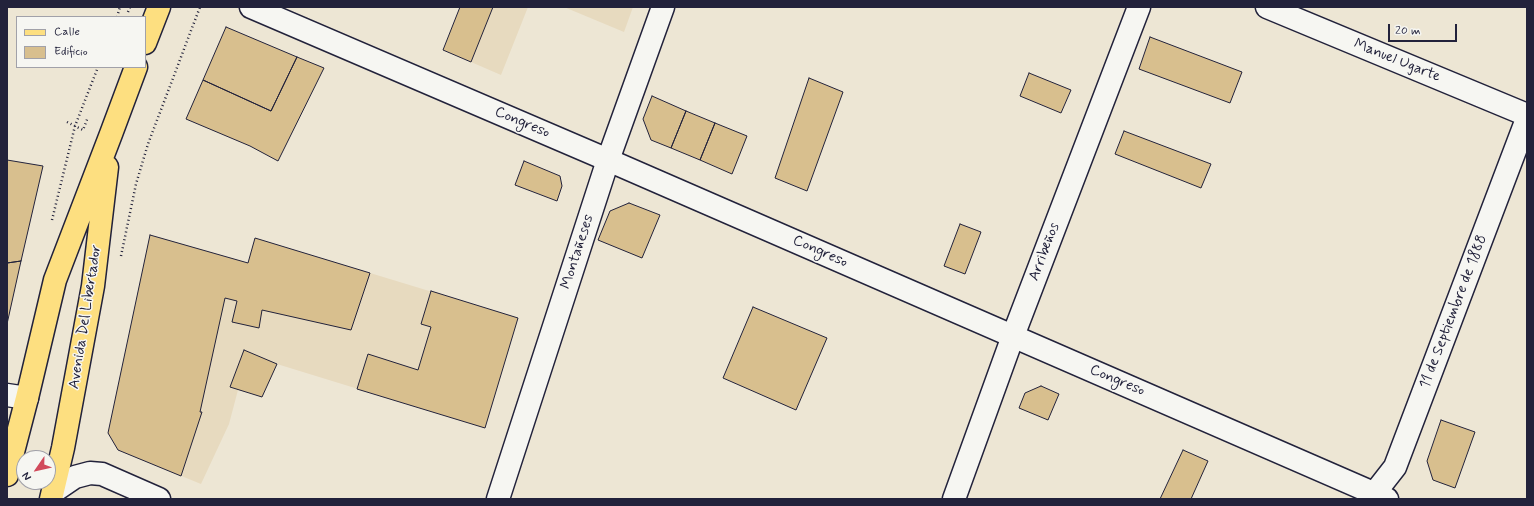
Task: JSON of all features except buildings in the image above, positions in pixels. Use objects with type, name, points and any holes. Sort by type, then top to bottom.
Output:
[{"type":"main road","points":[[146,40],[159,7]]},
{"type":"main road","name":"Avenida Del Libertador","points":[[7,475],[17,397],[55,280],[136,68]]},
{"type":"main road","name":"Avenida Del Libertador","points":[[49,497],[63,448],[93,286],[111,134]]},
{"type":"street","name":"Congreso","points":[[251,7],[1013,336],[1377,497]]},
{"type":"street","name":"Montañeses","points":[[498,499],[608,160],[663,7]]},
{"type":"street","name":"Arribeños","points":[[954,499],[1013,336],[1139,7]]},
{"type":"street","name":"Manuel Ugarte","points":[[1267,7],[1527,115]]},
{"type":"street","name":"11 de Septiembre de 1888","points":[[1377,497],[1395,467],[1527,119]]},
{"type":"street","points":[[49,497],[75,477],[90,473],[102,474],[159,499]]},
{"type":"path","points":[[128,12],[130,7]]},
{"type":"path","points":[[120,262],[136,184],[148,144],[200,7]]},
{"type":"path","points":[[67,122],[83,130],[88,117]]},
{"type":"shaded area","points":[[493,7],[528,7],[501,75],[471,62]]},
{"type":"shaded area","points":[[564,7],[633,7],[624,32]]},
{"type":"shaded area","points":[[150,235],[248,263],[255,238],[518,318],[485,428],[277,364],[262,397],[238,390],[229,424],[201,484],[118,450],[108,433]]}]
